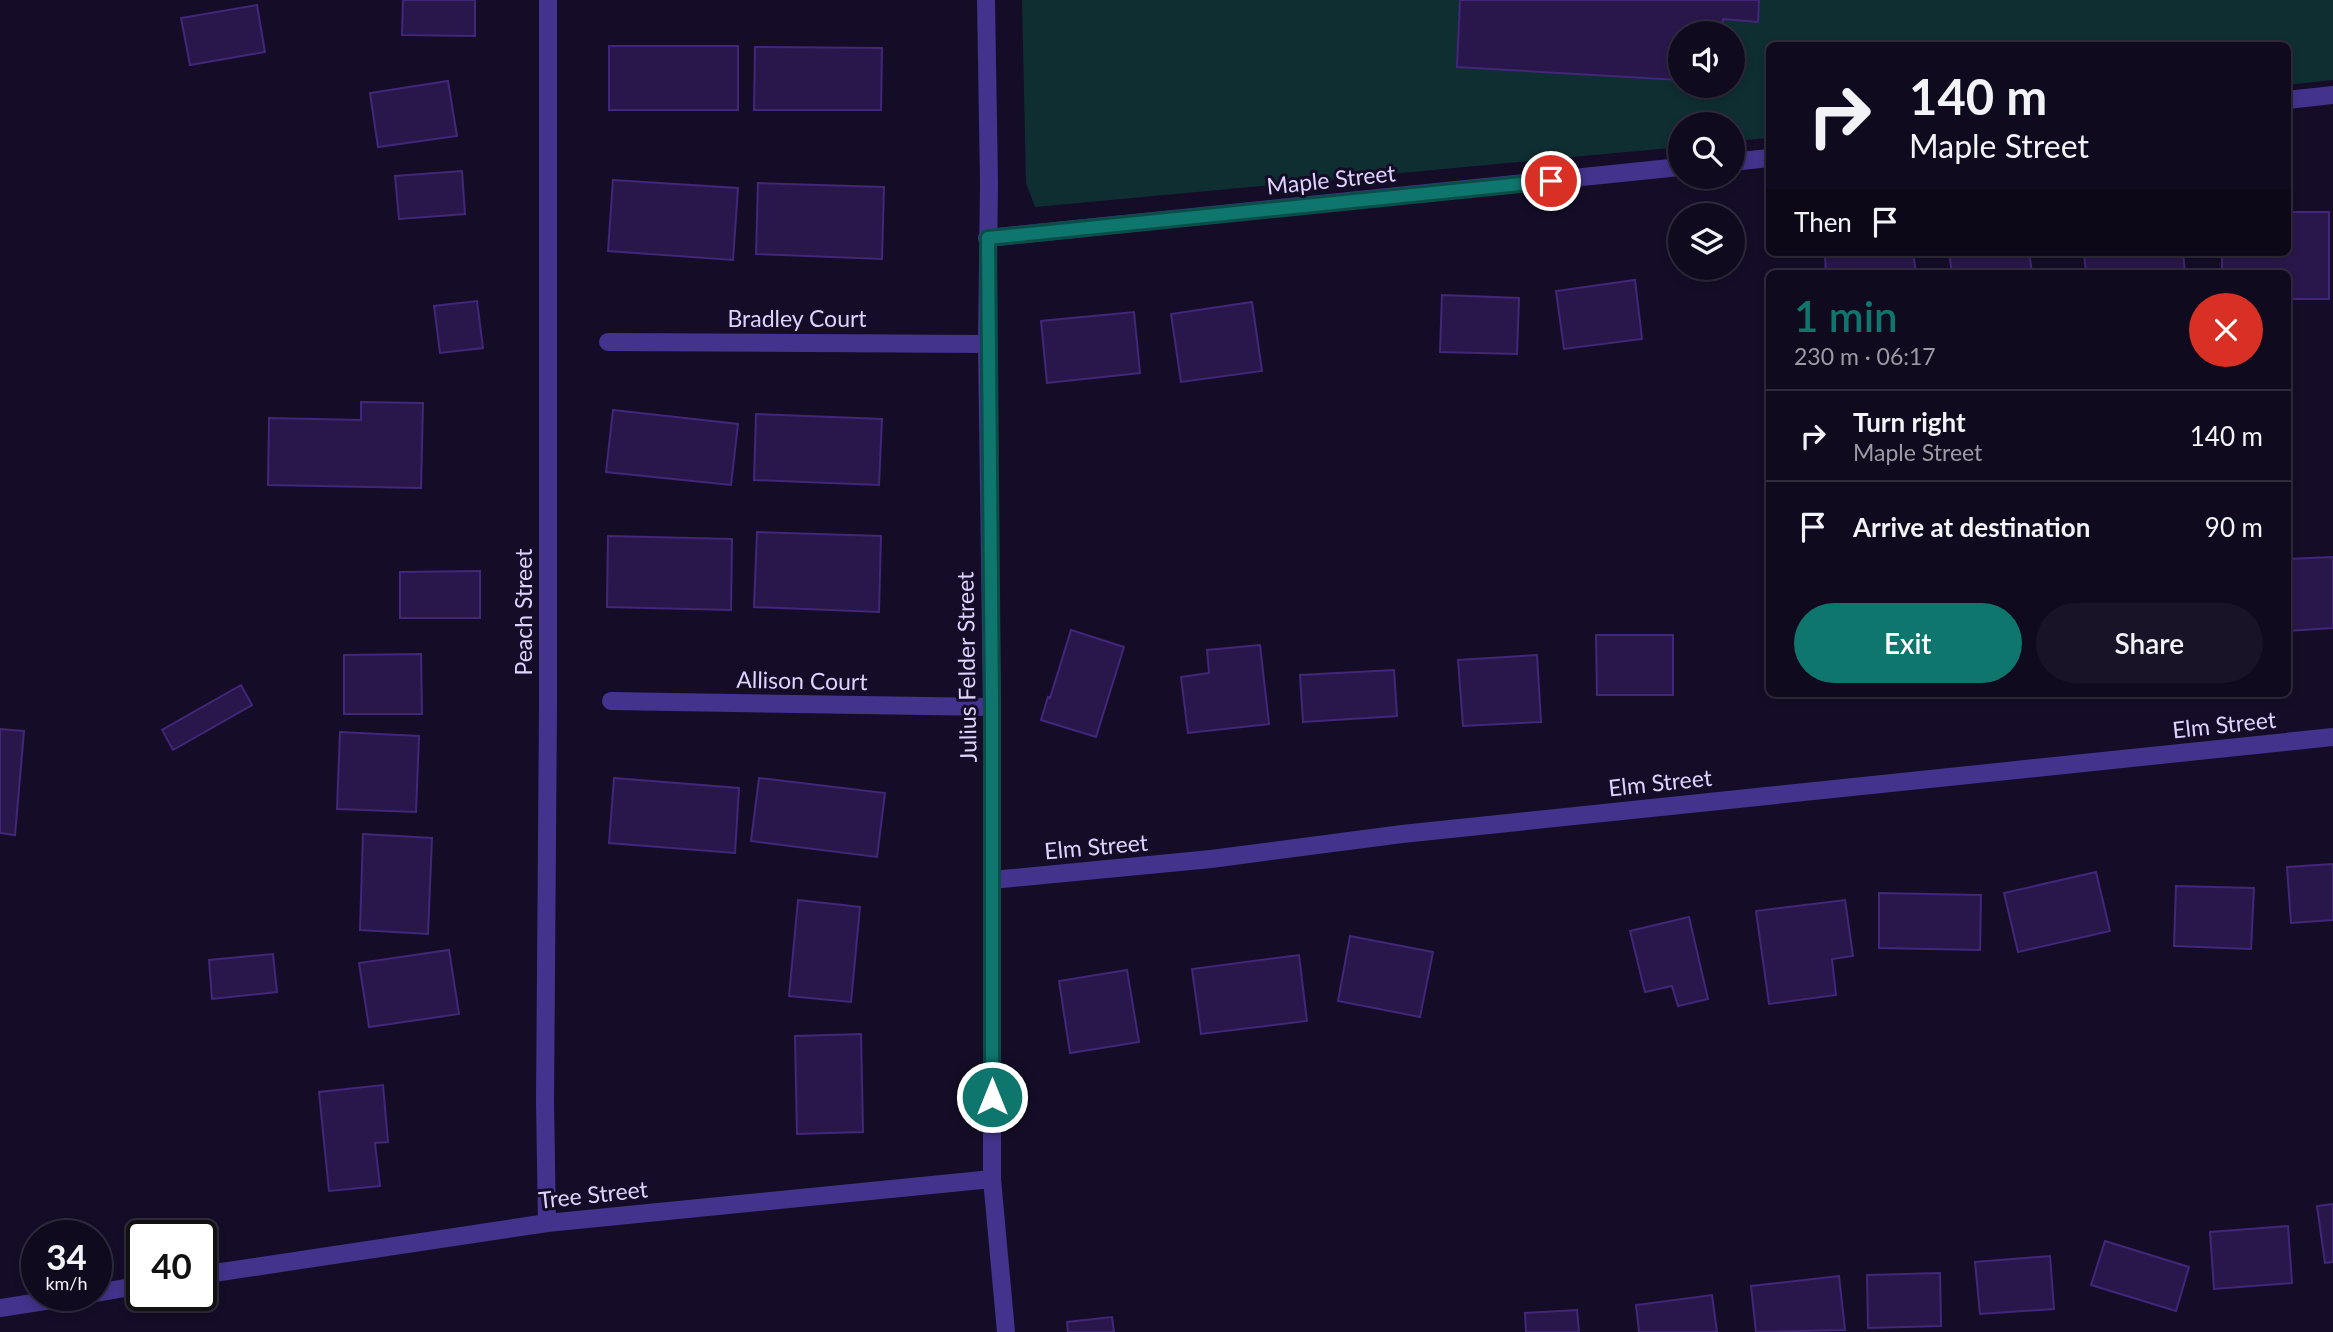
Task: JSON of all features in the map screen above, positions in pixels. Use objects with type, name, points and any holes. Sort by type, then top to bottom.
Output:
[{"type":"street","name":"Peach Street","points":[[547,1223],[548,0]]},
{"type":"street","name":"Julius Felder Street","points":[[986,0],[992,707],[992,1179],[1006,1332]]},
{"type":"street","points":[[2291,100],[2333,95]]},
{"type":"street","points":[[1745,161],[1766,158]]},
{"type":"street","name":"Maple Street","points":[[988,238],[1668,168]]},
{"type":"street","name":"Bradley Court","points":[[608,342],[987,344]]},
{"type":"street","name":"Allison Court","points":[[611,701],[992,707]]},
{"type":"street","name":"Elm Street","points":[[992,880],[1212,859],[1402,834],[2333,737]]},
{"type":"street","name":"Tree Street","points":[[217,1273],[547,1223],[992,1179]]},
{"type":"street","points":[[0,1308],[21,1305]]},
{"type":"green space","points":[[1022,0],[2333,0],[2333,80],[2291,85],[2291,42],[1766,42],[1766,138],[1745,140],[1745,112],[1668,112],[1668,148],[1035,207],[1026,183]]},
{"type":"building","points":[[403,0],[475,0],[475,36],[402,35]]},
{"type":"building","points":[[1460,0],[1759,0],[1758,22],[1723,19],[1668,21],[1668,79],[1457,67]]},
{"type":"building","points":[[257,5],[265,52],[190,65],[181,18]]},
{"type":"building","points":[[609,46],[738,46],[738,110],[609,110]]},
{"type":"building","points":[[755,47],[882,48],[881,110],[754,110]]},
{"type":"building","points":[[448,81],[457,136],[378,147],[370,93]]},
{"type":"building","points":[[462,171],[465,214],[399,219],[395,176]]},
{"type":"building","points":[[613,180],[738,188],[733,260],[608,251]]},
{"type":"building","points":[[758,183],[884,187],[882,259],[756,254]]},
{"type":"building","points":[[2291,212],[2329,212],[2329,299],[2291,299],[2291,270],[2222,270],[2222,256],[2291,256]]},
{"type":"building","points":[[1914,256],[1916,270],[1826,270],[1825,257]]},
{"type":"building","points":[[1950,256],[2030,256],[2032,270],[1952,270]]},
{"type":"building","points":[[2084,256],[2183,256],[2185,270],[2086,270]]},
{"type":"building","points":[[1635,280],[1642,339],[1564,349],[1556,291]]},
{"type":"building","points":[[1442,295],[1519,298],[1517,354],[1440,352]]},
{"type":"building","points":[[477,301],[483,348],[440,353],[434,306]]},
{"type":"building","points":[[1252,302],[1262,371],[1181,382],[1171,314]]},
{"type":"building","points":[[1134,312],[1140,373],[1047,383],[1041,321]]},
{"type":"building","points":[[361,402],[423,403],[421,488],[268,485],[269,418],[361,420]]},
{"type":"building","points":[[613,410],[738,424],[731,485],[606,472]]},
{"type":"building","points":[[756,414],[882,419],[879,485],[754,480]]},
{"type":"building","points":[[757,532],[881,536],[879,612],[754,607]]},
{"type":"building","points":[[608,536],[732,539],[731,610],[607,607]]},
{"type":"building","points":[[2333,557],[2333,628],[2291,631],[2291,559]]},
{"type":"building","points":[[480,571],[480,618],[400,618],[400,572]]},
{"type":"building","points":[[1071,630],[1124,647],[1096,737],[1041,720]]},
{"type":"building","points":[[1596,635],[1673,635],[1673,695],[1597,695]]},
{"type":"building","points":[[1260,645],[1269,724],[1188,733],[1181,677],[1209,673],[1207,650]]},
{"type":"building","points":[[421,654],[422,714],[344,714],[344,655]]},
{"type":"building","points":[[1537,655],[1541,722],[1463,726],[1458,660]]},
{"type":"building","points":[[1394,670],[1397,716],[1303,722],[1300,675]]},
{"type":"building","points":[[241,685],[252,705],[173,750],[162,730]]},
{"type":"building","points":[[0,729],[24,731],[15,835],[0,833]]},
{"type":"building","points":[[340,732],[419,736],[416,812],[337,809]]},
{"type":"building","points":[[614,778],[739,788],[735,853],[609,843]]},
{"type":"building","points":[[759,778],[885,793],[877,857],[751,841]]},
{"type":"building","points":[[363,834],[432,838],[428,934],[360,930]]},
{"type":"building","points":[[2333,864],[2333,920],[2291,923],[2287,867]]},
{"type":"building","points":[[2096,872],[2110,931],[2018,952],[2004,893]]},
{"type":"building","points":[[2176,886],[2254,888],[2251,949],[2174,946]]},
{"type":"building","points":[[1879,893],[1981,895],[1980,950],[1879,948]]},
{"type":"building","points":[[798,900],[860,907],[851,1002],[789,996]]},
{"type":"building","points":[[1845,900],[1853,956],[1832,959],[1836,995],[1769,1004],[1756,911]]},
{"type":"building","points":[[1689,917],[1708,999],[1678,1006],[1672,986],[1645,992],[1630,931]]},
{"type":"building","points":[[1350,936],[1433,952],[1420,1017],[1338,1001]]},
{"type":"building","points":[[449,950],[459,1014],[369,1027],[359,963]]},
{"type":"building","points":[[273,954],[277,992],[212,999],[209,960]]},
{"type":"building","points":[[1299,955],[1307,1021],[1201,1034],[1192,969]]},
{"type":"building","points":[[1127,970],[1139,1042],[1070,1053],[1059,981]]},
{"type":"building","points":[[861,1034],[863,1132],[797,1134],[795,1036]]},
{"type":"building","points":[[383,1085],[388,1142],[375,1143],[380,1186],[329,1191],[319,1092]]},
{"type":"building","points":[[2333,1204],[2333,1262],[2325,1263],[2317,1206]]},
{"type":"building","points":[[2288,1226],[2292,1283],[2214,1289],[2210,1232]]},
{"type":"building","points":[[2105,1241],[2189,1267],[2176,1311],[2091,1285]]},
{"type":"building","points":[[2050,1256],[2054,1309],[1980,1314],[1975,1262]]},
{"type":"building","points":[[1940,1273],[1941,1326],[1868,1328],[1867,1275]]},
{"type":"building","points":[[1839,1276],[1845,1330],[1756,1332],[1751,1286]]},
{"type":"building","points":[[1712,1295],[1717,1332],[1639,1332],[1636,1305]]},
{"type":"building","points":[[1577,1310],[1579,1332],[1526,1332],[1525,1313]]},
{"type":"building","points":[[1112,1317],[1114,1332],[1068,1332],[1067,1322]]},
{"type":"route","points":[[992,1097],[988,238],[1551,181]]}]
